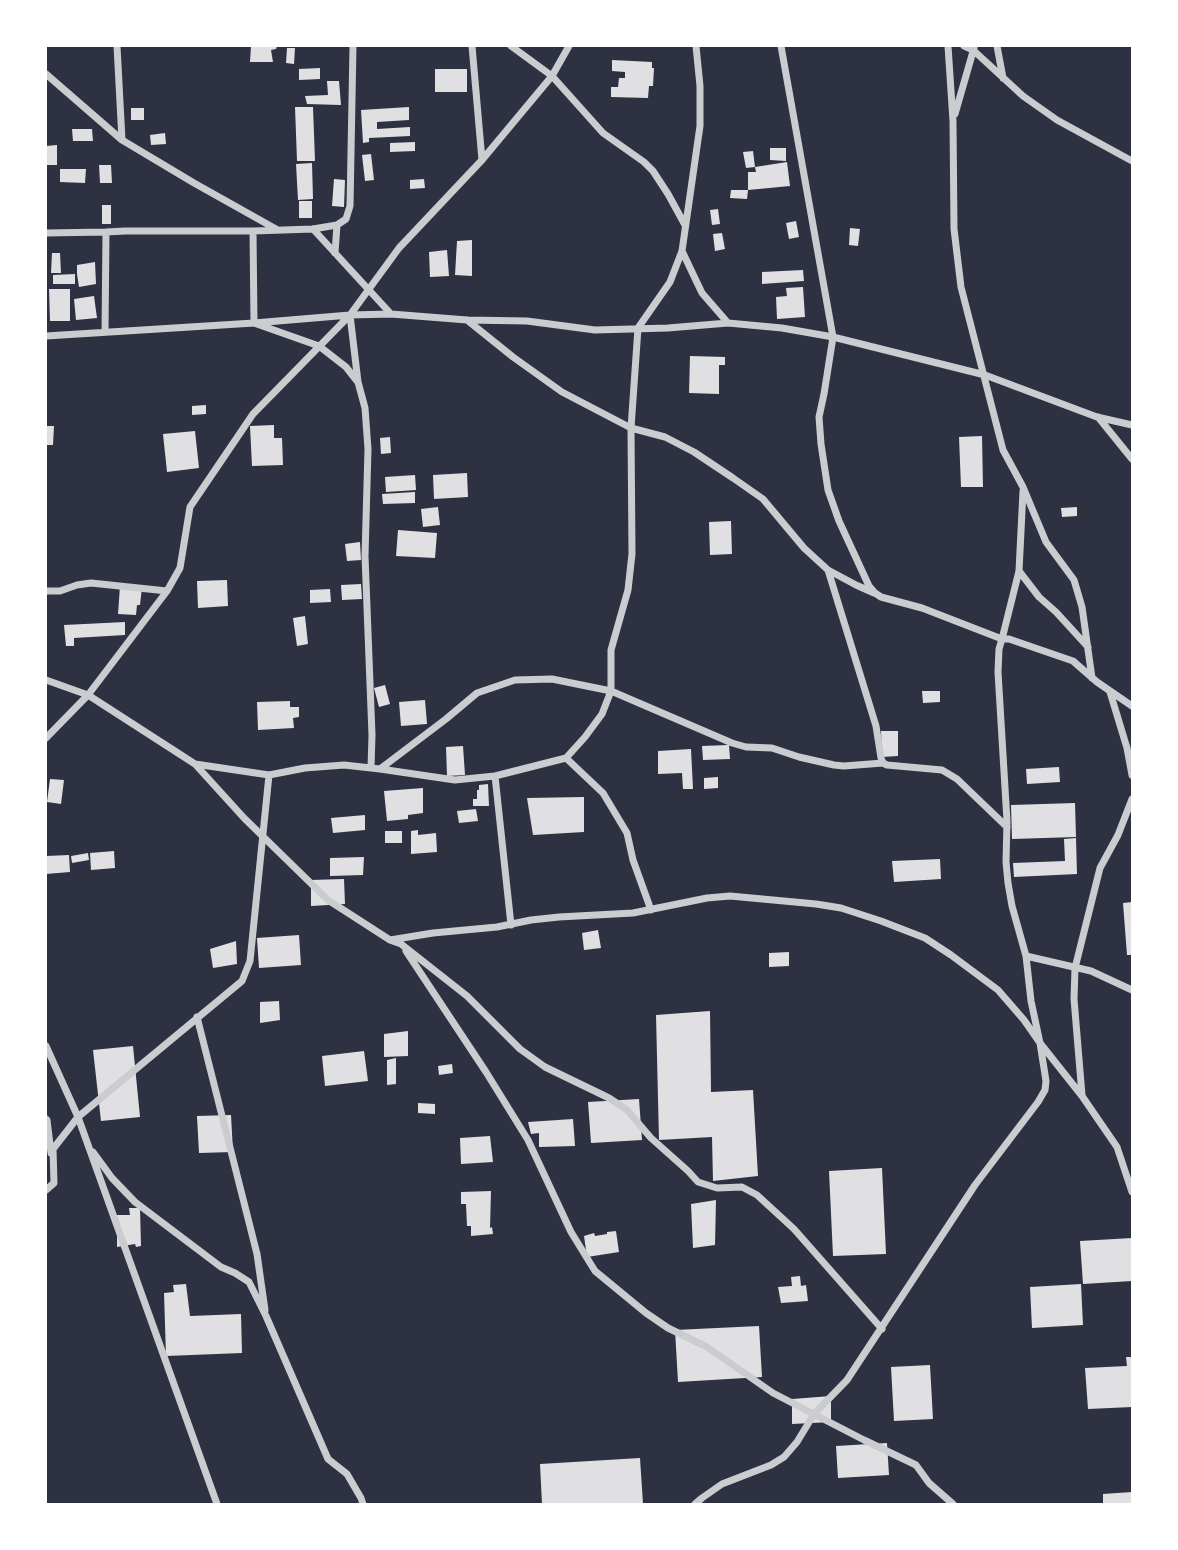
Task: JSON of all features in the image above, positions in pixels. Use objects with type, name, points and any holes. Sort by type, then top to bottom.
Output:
[{"type":"street","points":[[117,46],[122,140]]},
{"type":"street","points":[[46,233],[125,230],[253,231],[313,229],[337,225],[346,219],[350,206],[353,46]]},
{"type":"street","points":[[472,46],[482,160]]},
{"type":"street","points":[[511,46],[552,76],[603,133],[653,171],[685,225]]},
{"type":"street","points":[[46,738],[88,695],[167,592],[180,568],[190,507],[253,414],[350,314],[399,248],[482,160],[552,76],[569,46]]},
{"type":"street","points":[[195,764],[270,775],[305,768],[344,765],[455,780],[495,776],[566,758],[585,737],[601,714],[611,691],[611,650],[628,590],[632,554],[631,428],[638,328],[670,282],[682,251],[700,126],[696,46]]},
{"type":"street","points":[[781,46],[833,337],[819,417],[828,490],[839,521],[874,593]]},
{"type":"street","points":[[948,46],[953,121],[954,229],[964,299],[1003,450],[1023,487],[1046,542],[1073,580],[1082,607],[1092,678]]},
{"type":"street","points":[[964,46],[974,48],[1023,96],[1057,120],[1132,161]]},
{"type":"street","points":[[997,46],[1003,78]]},
{"type":"street","points":[[953,121],[974,48]]},
{"type":"street","points":[[46,74],[122,140],[276,229]]},
{"type":"street","points":[[335,253],[337,225]]},
{"type":"street","points":[[313,229],[391,314]]},
{"type":"street","points":[[253,231],[254,323]]},
{"type":"street","points":[[105,332],[106,232]]},
{"type":"street","points":[[682,251],[702,293],[727,323]]},
{"type":"street","points":[[350,314],[358,382],[365,408],[368,449],[365,556],[371,768]]},
{"type":"street","points":[[46,336],[350,314],[527,321],[595,330],[727,323],[782,328],[833,337],[985,375],[1097,417],[1132,425]]},
{"type":"street","points":[[467,320],[513,358],[562,392],[631,428],[665,437],[694,452],[763,499],[804,548],[828,570],[881,597],[922,608],[1002,639],[1073,661],[1132,706]]},
{"type":"street","points":[[254,323],[319,346],[346,367],[358,382]]},
{"type":"street","points":[[1097,417],[1132,459]]},
{"type":"street","points":[[695,1504],[722,1484],[771,1465],[784,1457],[814,1414],[847,1380],[975,1185],[1045,1090],[1046,1081],[1026,957],[1007,883],[1007,827],[998,672],[999,649],[1019,571],[1023,487]]},
{"type":"street","points":[[828,570],[876,726],[883,763]]},
{"type":"street","points":[[1019,571],[1038,597],[1056,612],[1088,647]]},
{"type":"street","points":[[46,592],[91,583],[167,592]]},
{"type":"street","points":[[380,769],[477,692],[515,680],[552,679],[611,691],[739,745],[772,748],[834,765],[883,763],[942,770],[957,779],[1007,827]]},
{"type":"street","points":[[46,680],[88,695],[195,764],[327,900],[390,940],[401,944],[467,996],[520,1049],[545,1067],[627,1110],[650,1138],[698,1182],[716,1188],[742,1187],[757,1195],[794,1229],[882,1329]]},
{"type":"street","points":[[1109,691],[1127,748],[1132,775]]},
{"type":"street","points":[[566,758],[603,793],[627,833],[651,910]]},
{"type":"street","points":[[46,1191],[54,1183],[53,1149],[78,1117],[242,981],[250,961],[270,775]]},
{"type":"street","points":[[495,776],[511,925]]},
{"type":"street","points":[[1082,1096],[1074,999],[1075,968],[1100,867],[1118,835],[1132,799]]},
{"type":"street","points":[[390,940],[559,917],[633,914],[707,898],[730,897],[816,904],[841,908],[881,921],[925,938],[998,990],[1082,1096],[1116,1147],[1132,1192]]},
{"type":"street","points":[[401,944],[528,1140],[571,1232],[595,1271],[646,1313],[668,1328],[707,1347],[773,1393],[916,1465],[929,1483],[953,1504]]},
{"type":"street","points":[[1026,957],[1091,971],[1132,990]]},
{"type":"street","points":[[197,1017],[257,1254],[266,1316]]},
{"type":"street","points":[[46,1046],[78,1117],[217,1504]]},
{"type":"street","points":[[46,1118],[54,1183]]},
{"type":"street","points":[[88,1147],[135,1202],[221,1267],[249,1282],[328,1460],[347,1474],[363,1504]]},
{"type":"building","points":[[251,46],[277,46],[271,50],[273,62],[250,62]]},
{"type":"building","points":[[287,48],[295,48],[294,64],[286,63]]},
{"type":"building","points":[[612,60],[652,62],[653,86],[649,86],[648,98],[611,97],[611,87],[618,87],[619,78],[625,78],[625,72],[612,71]]},
{"type":"building","points":[[320,68],[320,79],[299,80],[299,69]]},
{"type":"building","points":[[435,69],[467,69],[467,92],[435,92]]},
{"type":"building","points":[[327,81],[339,81],[341,105],[307,104],[305,96],[328,95]]},
{"type":"building","points":[[295,107],[313,107],[315,161],[297,161]]},
{"type":"building","points":[[409,107],[409,120],[377,122],[377,129],[410,127],[410,136],[369,138],[369,142],[363,143],[361,110]]},
{"type":"building","points":[[131,108],[144,108],[144,120],[131,120]]},
{"type":"building","points":[[72,129],[92,129],[93,141],[73,141]]},
{"type":"building","points":[[165,133],[166,144],[151,145],[150,135]]},
{"type":"building","points":[[415,142],[415,151],[390,152],[390,143]]},
{"type":"building","points":[[57,145],[57,165],[46,165],[46,146]]},
{"type":"building","points":[[770,148],[786,148],[786,161],[770,160]]},
{"type":"building","points":[[753,151],[755,167],[746,168],[743,152]]},
{"type":"building","points":[[371,154],[374,180],[365,181],[362,155]]},
{"type":"building","points":[[787,162],[790,186],[748,190],[748,172],[756,172],[755,167]]},
{"type":"building","points":[[312,163],[313,199],[298,200],[296,164]]},
{"type":"building","points":[[99,165],[111,165],[112,183],[100,183]]},
{"type":"building","points":[[60,169],[86,169],[85,183],[60,182]]},
{"type":"building","points":[[334,179],[345,180],[344,207],[332,206]]},
{"type":"building","points":[[424,179],[425,188],[410,189],[410,180]]},
{"type":"building","points":[[731,190],[748,190],[747,199],[730,198]]},
{"type":"building","points":[[299,201],[312,201],[312,218],[299,218]]},
{"type":"building","points":[[102,205],[111,205],[111,224],[102,224]]},
{"type":"building","points":[[718,209],[720,224],[712,225],[710,210]]},
{"type":"building","points":[[796,221],[799,237],[789,239],[786,223]]},
{"type":"building","points":[[850,228],[860,229],[858,246],[849,245]]},
{"type":"building","points":[[722,233],[725,249],[715,251],[713,234]]},
{"type":"building","points":[[472,240],[472,276],[455,275],[457,241]]},
{"type":"building","points":[[447,250],[449,276],[430,277],[429,252]]},
{"type":"building","points":[[52,253],[60,253],[61,273],[51,273]]},
{"type":"building","points":[[95,262],[96,284],[79,287],[77,265]]},
{"type":"building","points":[[803,270],[804,281],[762,284],[762,272]]},
{"type":"building","points":[[75,274],[75,284],[53,284],[53,275]]},
{"type":"building","points":[[803,287],[805,317],[777,319],[776,297],[787,296],[786,288]]},
{"type":"building","points":[[49,289],[70,289],[70,321],[50,321]]},
{"type":"building","points":[[94,296],[97,318],[76,320],[74,299]]},
{"type":"building","points":[[690,356],[725,357],[725,365],[719,365],[719,394],[689,393]]},
{"type":"building","points":[[206,405],[206,414],[192,415],[192,406]]},
{"type":"building","points":[[274,425],[274,438],[282,438],[283,465],[252,466],[250,426]]},
{"type":"building","points":[[46,426],[54,426],[53,445],[46,445]]},
{"type":"building","points":[[195,431],[199,468],[167,472],[163,434]]},
{"type":"building","points":[[982,436],[983,487],[961,487],[959,437]]},
{"type":"building","points":[[390,437],[391,453],[381,454],[380,438]]},
{"type":"building","points":[[467,473],[468,497],[434,499],[433,475]]},
{"type":"building","points":[[415,475],[416,490],[386,492],[385,477]]},
{"type":"building","points":[[415,492],[415,503],[383,504],[382,494]]},
{"type":"building","points":[[438,507],[440,525],[423,527],[421,509]]},
{"type":"building","points":[[1077,507],[1077,516],[1062,517],[1061,508]]},
{"type":"building","points":[[731,521],[732,554],[710,555],[709,522]]},
{"type":"building","points":[[398,530],[437,533],[435,558],[396,556]]},
{"type":"building","points":[[360,542],[361,560],[347,561],[345,544]]},
{"type":"building","points":[[227,580],[228,606],[198,608],[197,581]]},
{"type":"building","points":[[361,584],[362,599],[342,600],[341,585]]},
{"type":"building","points":[[120,586],[142,587],[136,615],[118,614]]},
{"type":"building","points":[[330,589],[331,602],[310,603],[310,590]]},
{"type":"building","points":[[305,616],[308,644],[297,646],[293,618]]},
{"type":"building","points":[[125,622],[125,635],[74,638],[74,646],[66,646],[64,625]]},
{"type":"building","points":[[385,685],[390,704],[379,707],[374,688]]},
{"type":"building","points":[[922,691],[940,691],[940,702],[923,703]]},
{"type":"building","points":[[425,700],[427,724],[401,726],[399,702]]},
{"type":"building","points":[[290,701],[290,707],[299,707],[299,717],[293,718],[294,728],[258,730],[257,702]]},
{"type":"building","points":[[881,731],[898,731],[898,756],[882,757]]},
{"type":"building","points":[[729,745],[730,759],[703,760],[702,746]]},
{"type":"building","points":[[463,746],[465,775],[447,776],[446,747]]},
{"type":"building","points":[[691,749],[693,789],[683,789],[682,773],[658,774],[658,751]]},
{"type":"building","points":[[1059,767],[1060,782],[1027,784],[1026,769]]},
{"type":"building","points":[[718,777],[718,788],[704,789],[704,778]]},
{"type":"building","points":[[50,779],[64,780],[61,804],[47,802]]},
{"type":"building","points":[[488,784],[489,806],[473,806],[479,785]]},
{"type":"building","points":[[423,788],[423,813],[408,815],[408,819],[387,821],[384,791]]},
{"type":"building","points":[[584,797],[584,832],[533,835],[527,798]]},
{"type":"building","points":[[1075,803],[1076,837],[1012,839],[1011,805]]},
{"type":"building","points":[[476,809],[478,821],[459,823],[457,811]]},
{"type":"building","points":[[365,815],[365,830],[333,833],[331,818]]},
{"type":"building","points":[[418,830],[418,835],[436,833],[437,852],[411,854],[411,831]]},
{"type":"building","points":[[385,831],[402,831],[402,843],[385,843]]},
{"type":"building","points":[[1076,838],[1077,874],[1014,877],[1013,863],[1065,861],[1064,839]]},
{"type":"building","points":[[114,851],[115,868],[91,870],[90,853]]},
{"type":"building","points":[[88,853],[89,860],[72,863],[71,856]]},
{"type":"building","points":[[69,855],[70,872],[46,874],[46,856]]},
{"type":"building","points":[[364,857],[363,875],[330,876],[330,858]]},
{"type":"building","points":[[940,859],[941,879],[894,882],[892,861]]},
{"type":"building","points":[[344,879],[345,904],[311,906],[311,880]]},
{"type":"building","points":[[1132,902],[1132,955],[1127,955],[1123,903]]},
{"type":"building","points":[[598,930],[601,948],[584,950],[582,933]]},
{"type":"building","points":[[299,935],[301,965],[259,968],[257,938]]},
{"type":"building","points":[[236,941],[237,964],[213,968],[210,949]]},
{"type":"building","points":[[789,952],[789,966],[769,967],[769,953]]},
{"type":"building","points":[[279,1001],[280,1020],[260,1023],[260,1002]]},
{"type":"building","points":[[710,1011],[711,1092],[753,1090],[758,1176],[713,1181],[712,1137],[659,1140],[656,1015]]},
{"type":"building","points":[[408,1031],[408,1056],[384,1057],[384,1034]]},
{"type":"building","points":[[133,1046],[140,1117],[101,1121],[93,1050]]},
{"type":"building","points":[[364,1051],[368,1081],[325,1086],[322,1056]]},
{"type":"building","points":[[396,1058],[396,1084],[387,1085],[387,1060]]},
{"type":"building","points":[[452,1064],[453,1073],[439,1075],[438,1066]]},
{"type":"building","points":[[639,1099],[642,1140],[591,1143],[588,1102]]},
{"type":"building","points":[[418,1103],[435,1104],[435,1114],[418,1113]]},
{"type":"building","points":[[231,1115],[233,1152],[199,1153],[197,1116]]},
{"type":"building","points":[[573,1119],[575,1146],[539,1147],[539,1133],[531,1134],[528,1122]]},
{"type":"building","points":[[490,1136],[493,1162],[461,1164],[460,1138]]},
{"type":"building","points":[[882,1168],[886,1254],[833,1256],[829,1171]]},
{"type":"building","points":[[491,1191],[490,1228],[492,1227],[493,1234],[471,1236],[471,1226],[467,1226],[466,1204],[461,1204],[461,1192]]},
{"type":"building","points":[[716,1200],[715,1245],[693,1248],[691,1204]]},
{"type":"building","points":[[129,1208],[140,1208],[141,1246],[136,1247],[135,1244],[117,1247],[117,1215],[130,1215]]},
{"type":"building","points":[[616,1231],[619,1252],[587,1257],[584,1236]]},
{"type":"building","points":[[1132,1238],[1132,1281],[1083,1284],[1080,1241]]},
{"type":"building","points":[[800,1276],[801,1286],[806,1285],[808,1301],[781,1303],[778,1287],[792,1286],[791,1277]]},
{"type":"building","points":[[186,1284],[190,1316],[241,1314],[242,1353],[166,1356],[164,1293],[174,1292],[173,1285]]},
{"type":"building","points":[[1081,1284],[1083,1325],[1032,1328],[1030,1287]]},
{"type":"building","points":[[759,1326],[762,1377],[678,1382],[675,1330]]},
{"type":"building","points":[[1126,1357],[1132,1357],[1132,1407],[1088,1409],[1085,1368],[1127,1366]]},
{"type":"building","points":[[930,1365],[933,1419],[894,1421],[891,1367]]},
{"type":"building","points":[[831,1396],[831,1422],[792,1424],[792,1399]]},
{"type":"building","points":[[887,1443],[889,1475],[838,1478],[836,1446]]},
{"type":"building","points":[[640,1458],[643,1504],[542,1504],[540,1464]]},
{"type":"building","points":[[1132,1492],[1132,1504],[1103,1504],[1103,1494]]}]
